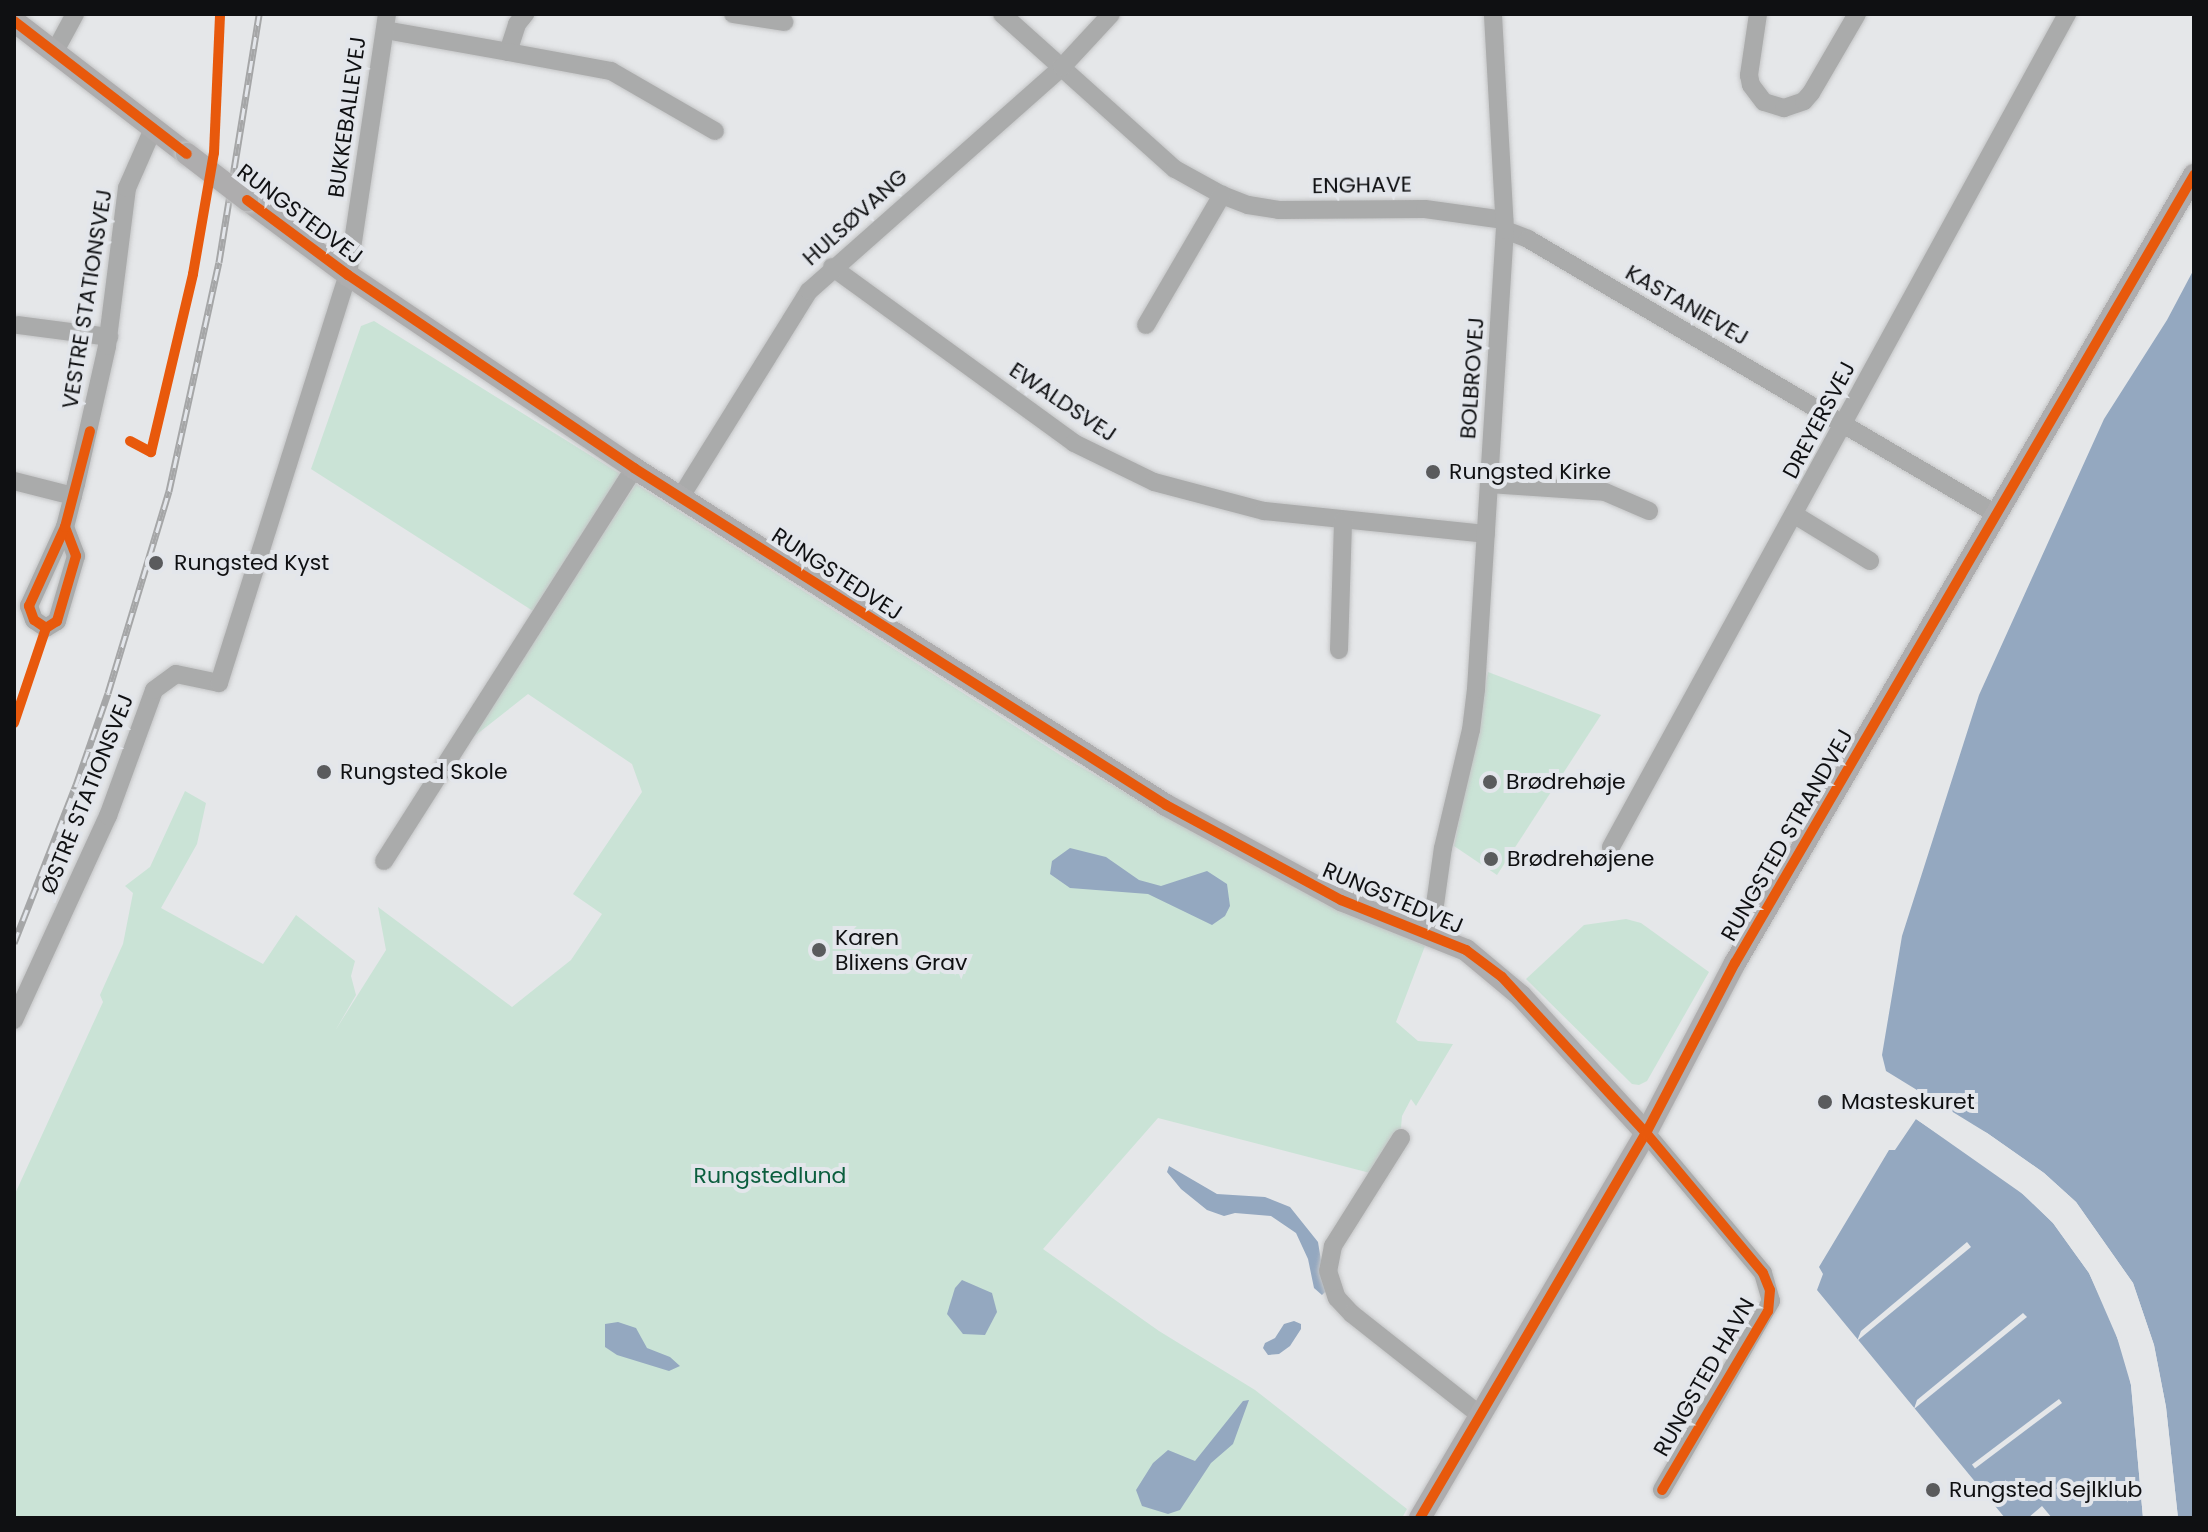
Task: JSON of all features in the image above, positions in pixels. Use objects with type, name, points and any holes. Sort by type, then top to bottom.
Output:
[{"type":"main road","name":"RUNGSTEDVEJ","points":[[14,21],[348,275],[680,498],[1171,808],[1341,900],[1431,933],[1466,950],[1502,977],[1646,1133]]},
{"type":"main road","name":"RUNGSTED STRANDVEJ","points":[[1420,1518],[1646,1133],[1735,963],[2194,175]]},
{"type":"street","points":[[55,51],[75,14]]},
{"type":"street","points":[[508,52],[517,24],[525,14]]},
{"type":"street","points":[[733,14],[784,22]]},
{"type":"street","name":"ENGHAVE","points":[[1002,14],[1175,169],[1222,195],[1248,205],[1279,210],[1425,209],[1505,225]]},
{"type":"street","name":"HULSØVANG","points":[[680,498],[809,291],[832,267],[1062,67],[1111,14]]},
{"type":"street","name":"BOLBROVEJ","points":[[1431,933],[1443,848],[1474,703],[1486,534],[1505,225],[1493,14]]},
{"type":"street","points":[[1758,14],[1749,75],[1751,85],[1764,102],[1784,108],[1795,106],[1811,93],[1857,14]]},
{"type":"street","name":"DREYERSVEJ","points":[[1611,847],[2067,14]]},
{"type":"street","points":[[386,22],[508,52],[611,71],[715,131]]},
{"type":"street","name":"BUKKEBALLEVEJ","points":[[348,275],[386,22]]},
{"type":"street","name":"VESTRE STATIONSVEJ","points":[[65,527],[76,556],[57,621],[46,628],[34,620],[29,606],[44,579],[65,527],[109,337],[127,188],[153,129]]},
{"type":"street","points":[[1146,325],[1222,195]]},
{"type":"street","name":"KASTANIEVEJ","points":[[1505,225],[1996,514]]},
{"type":"street","name":"EWALDSVEJ","points":[[832,267],[1074,443],[1111,464],[1209,500],[1264,511],[1486,534]]},
{"type":"street","name":"ØSTRE STATIONSVEJ","points":[[14,1020],[108,816],[154,690],[161,682],[177,674],[219,683],[348,275]]},
{"type":"street","points":[[18,325],[109,337]]},
{"type":"street","points":[[384,861],[634,468]]},
{"type":"street","points":[[14,481],[73,496]]},
{"type":"street","points":[[1489,484],[1605,492],[1649,511]]},
{"type":"street","points":[[1795,515],[1870,561]]},
{"type":"street","points":[[1339,650],[1343,520]]},
{"type":"street","name":"RUNGSTED HAVN","points":[[1646,1133],[1763,1273],[1771,1301],[1662,1490]]},
{"type":"street","points":[[1401,1138],[1333,1246],[1328,1271],[1337,1298],[1352,1314],[1480,1415]]},
{"type":"green space","points":[[374,321],[622,475],[533,611],[311,469],[361,326]]},
{"type":"green space","name":"Rungstedlund","points":[[636,484],[1062,756],[1221,848],[1425,946],[1396,1022],[1418,1041],[1453,1044],[1416,1106],[1411,1099],[1402,1116],[1401,1128],[1370,1173],[1158,1118],[1043,1249],[1159,1331],[1255,1390],[1407,1509],[1402,1518],[14,1518],[14,1196],[103,1002],[100,995],[123,944],[133,893],[125,886],[150,867],[185,791],[206,803],[197,844],[161,908],[263,964],[296,915],[355,961],[351,976],[356,995],[335,1031],[386,950],[378,907],[512,1007],[571,960],[602,914],[573,894],[642,792],[632,764],[528,694],[467,742]]},
{"type":"green space","points":[[1488,672],[1601,715],[1497,875],[1454,846]]},
{"type":"green space","points":[[1626,919],[1641,923],[1709,972],[1647,1081],[1639,1085],[1632,1084],[1526,979],[1584,925]]},
{"type":"water","points":[[2194,269],[2194,1518],[2178,1518],[2166,1407],[2154,1345],[2133,1283],[2076,1202],[2044,1173],[1987,1133],[1886,1071],[1882,1055],[1902,936],[1979,695],[2104,419],[2167,320]]},
{"type":"water","points":[[1070,848],[1106,857],[1139,880],[1161,886],[1207,871],[1227,884],[1230,906],[1225,916],[1212,925],[1148,894],[1070,888],[1050,874],[1052,861]]},
{"type":"water","points":[[1916,1119],[2010,1182],[2053,1223],[2089,1273],[2114,1327],[2131,1385],[2143,1518],[2052,1518],[2042,1506],[2028,1518],[2005,1518],[1817,1290],[1823,1274],[1819,1267],[1889,1150],[1895,1150]]},
{"type":"water","points":[[1169,1166],[1217,1194],[1265,1197],[1290,1207],[1318,1242],[1326,1291],[1322,1295],[1314,1288],[1308,1259],[1296,1233],[1271,1216],[1235,1213],[1224,1216],[1207,1210],[1181,1189],[1167,1172]]},
{"type":"water","points":[[962,1280],[992,1293],[997,1312],[985,1335],[963,1334],[947,1314],[955,1288]]},
{"type":"water","points":[[1294,1321],[1301,1324],[1301,1329],[1290,1346],[1279,1354],[1268,1355],[1263,1348],[1265,1343],[1275,1338],[1284,1324]]},
{"type":"water","points":[[618,1322],[636,1328],[647,1348],[670,1357],[680,1366],[669,1371],[617,1355],[605,1347],[605,1324]]},
{"type":"water","points":[[1249,1400],[1233,1444],[1211,1463],[1180,1510],[1168,1514],[1142,1506],[1136,1490],[1153,1463],[1168,1450],[1195,1461],[1243,1401]]},
{"type":"pier","points":[[1919,1115],[2013,1180],[2056,1221],[2092,1271],[2118,1325],[2135,1384],[2147,1518],[2143,1518],[2131,1385],[2125,1356],[2089,1273],[2053,1223],[2027,1197],[1916,1119]]},
{"type":"pier","points":[[1959,1120],[1987,1133],[2044,1173],[2076,1202],[2133,1283],[2154,1345],[2166,1407],[2178,1518],[2174,1518],[2162,1408],[2150,1346],[2129,1285],[2073,1205],[2042,1176]]},
{"type":"pier","points":[[1967,1242],[1971,1247],[1857,1341],[1861,1331]]},
{"type":"pier","points":[[2023,1313],[2027,1317],[1914,1409],[1917,1400]]},
{"type":"pier","points":[[2059,1399],[2062,1403],[1975,1469],[1972,1465]]},
{"type":"railway","points":[[14,943],[76,785],[108,693],[169,491],[219,262],[259,14]]},
{"type":"cycle path","points":[[130,441],[151,452],[193,274],[214,153],[220,14]]},
{"type":"cycle path","points":[[14,21],[187,154]]},
{"type":"cycle path","points":[[1420,1518],[1646,1133],[1735,963],[2194,175]]},
{"type":"cycle path","points":[[247,200],[348,275],[634,468],[1166,805],[1341,900],[1466,950],[1502,977],[1646,1133],[1763,1273],[1770,1290],[1768,1311],[1662,1490]]},
{"type":"cycle path","points":[[65,527],[76,556],[57,621],[46,628],[34,620],[29,606],[65,527],[90,431]]},
{"type":"cycle path","points":[[14,723],[46,628]]},
{"type":"place","name":"Rungsted Kirke","points":[[1433,472]]},
{"type":"place","name":"Rungsted Kyst","points":[[156,563]]},
{"type":"place","name":"Rungsted Skole","points":[[324,772]]},
{"type":"place","name":"Brødrehøje","points":[[1490,782]]},
{"type":"place","name":"Brødrehøjene","points":[[1491,859]]},
{"type":"place","name":"Karen Blixens Grav","points":[[819,950]]},
{"type":"place","name":"Masteskuret","points":[[1825,1102]]},
{"type":"place","name":"Rungsted Sejlklub","points":[[1933,1490]]}]
